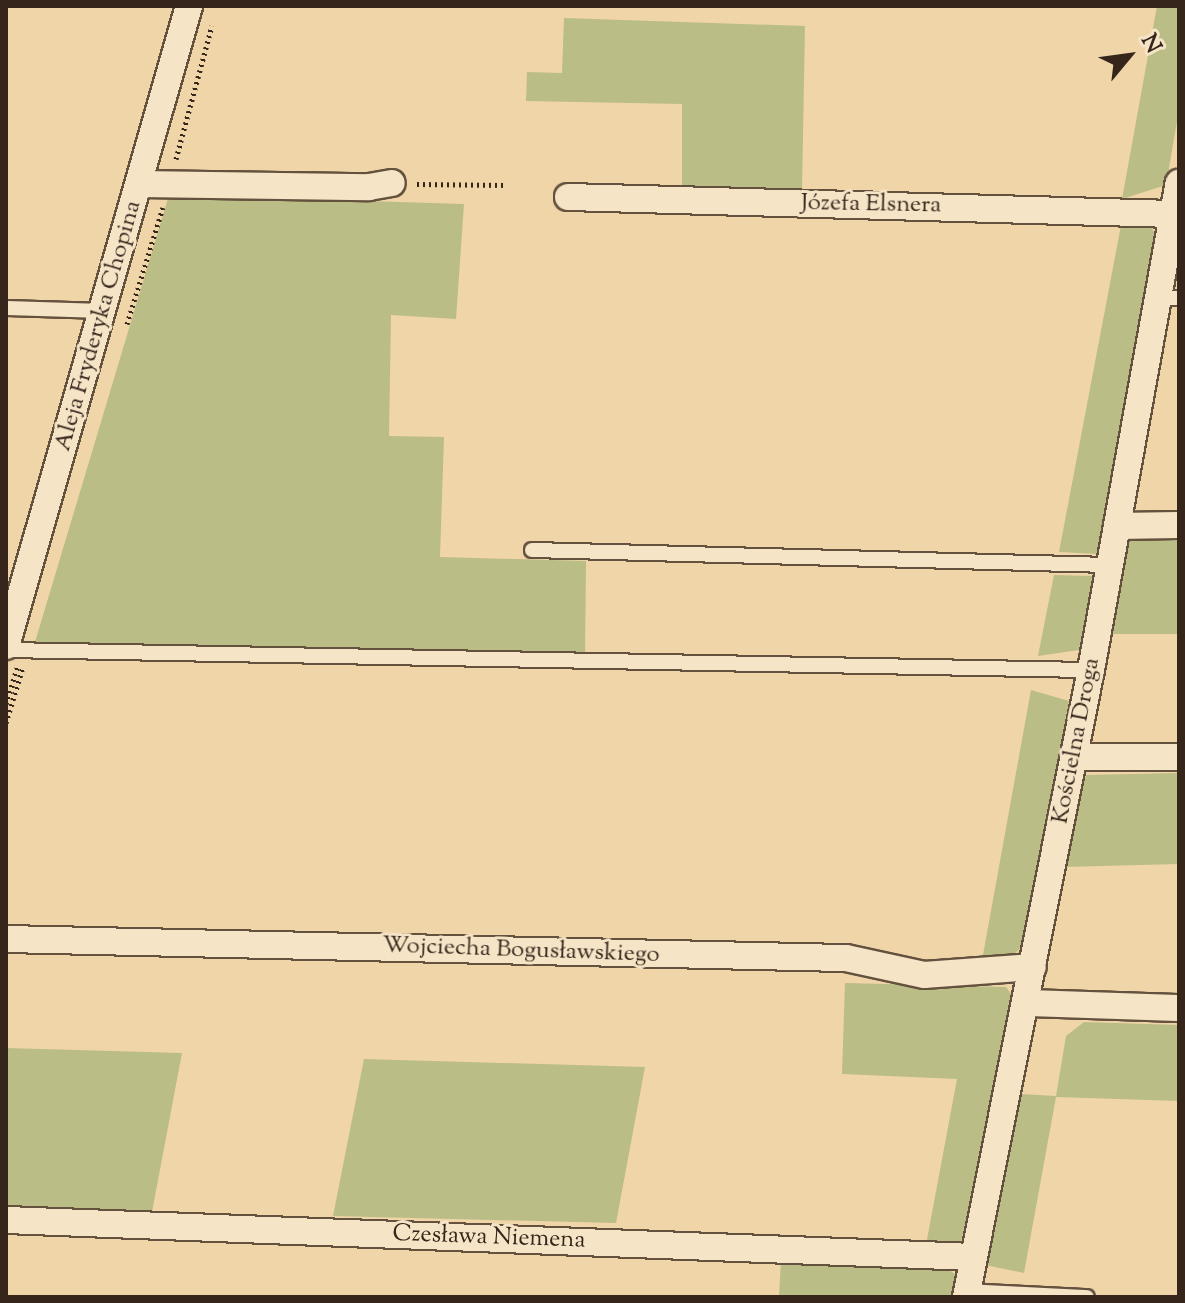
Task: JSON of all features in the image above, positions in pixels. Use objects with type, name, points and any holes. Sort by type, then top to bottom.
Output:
[{"type":"street","name":"Aleja Fryderyka Chopina","points":[[6,648],[189,6]]},
{"type":"street","points":[[140,184],[369,187],[392,183]]},
{"type":"street","name":"Kościelna Droga","points":[[967,1294],[972,1257],[1027,1003],[1117,526],[1169,298],[1173,214],[1179,183]]},
{"type":"street","name":"Józefa Elsnera","points":[[568,197],[1173,214]]},
{"type":"street","points":[[1117,526],[1179,525]]},
{"type":"street","points":[[1074,757],[1179,757]]},
{"type":"street","name":"Wojciecha Bogusławskiego","points":[[6,939],[846,958],[924,975],[1033,967]]},
{"type":"street","points":[[1027,1003],[1179,1008]]},
{"type":"street","name":"Czesława Niemena","points":[[6,1220],[972,1257]]},
{"type":"lane","points":[[6,308],[104,311]]},
{"type":"lane","points":[[532,550],[1110,565]]},
{"type":"lane","points":[[6,648],[1091,670]]},
{"type":"lane","points":[[967,1294],[1087,1297]]},
{"type":"path","points":[[392,183],[507,185]]},
{"type":"green space","points":[[1157,6],[1179,6],[1179,110],[1166,185],[1122,199]]},
{"type":"green space","points":[[564,18],[805,26],[802,190],[682,188],[682,104],[526,101],[527,72],[562,73]]},
{"type":"green space","points":[[169,195],[464,204],[456,319],[391,315],[389,436],[444,437],[440,557],[586,561],[585,657],[35,642]]},
{"type":"green space","points":[[1122,220],[1152,228],[1157,239],[1098,554],[1059,552]]},
{"type":"green space","points":[[1130,533],[1179,533],[1179,634],[1113,634]]},
{"type":"green space","points":[[1054,575],[1093,576],[1079,650],[1038,656]]},
{"type":"green space","points":[[1031,690],[1069,701],[1022,947],[1008,959],[981,966]]},
{"type":"green space","points":[[1179,773],[1179,864],[1063,867],[1086,775]]},
{"type":"green space","points":[[845,983],[1006,987],[1014,998],[960,1247],[926,1245],[957,1079],[842,1074]]},
{"type":"green space","points":[[1084,1022],[1179,1025],[1179,1101],[1056,1097],[1024,1273],[985,1265],[1020,1094],[1056,1096],[1066,1036]]},
{"type":"green space","points":[[6,1048],[182,1053],[152,1212],[6,1207]]},
{"type":"green space","points":[[364,1059],[645,1067],[616,1223],[333,1216]]},
{"type":"green space","points":[[781,1260],[944,1266],[956,1275],[952,1297],[779,1297]]}]
